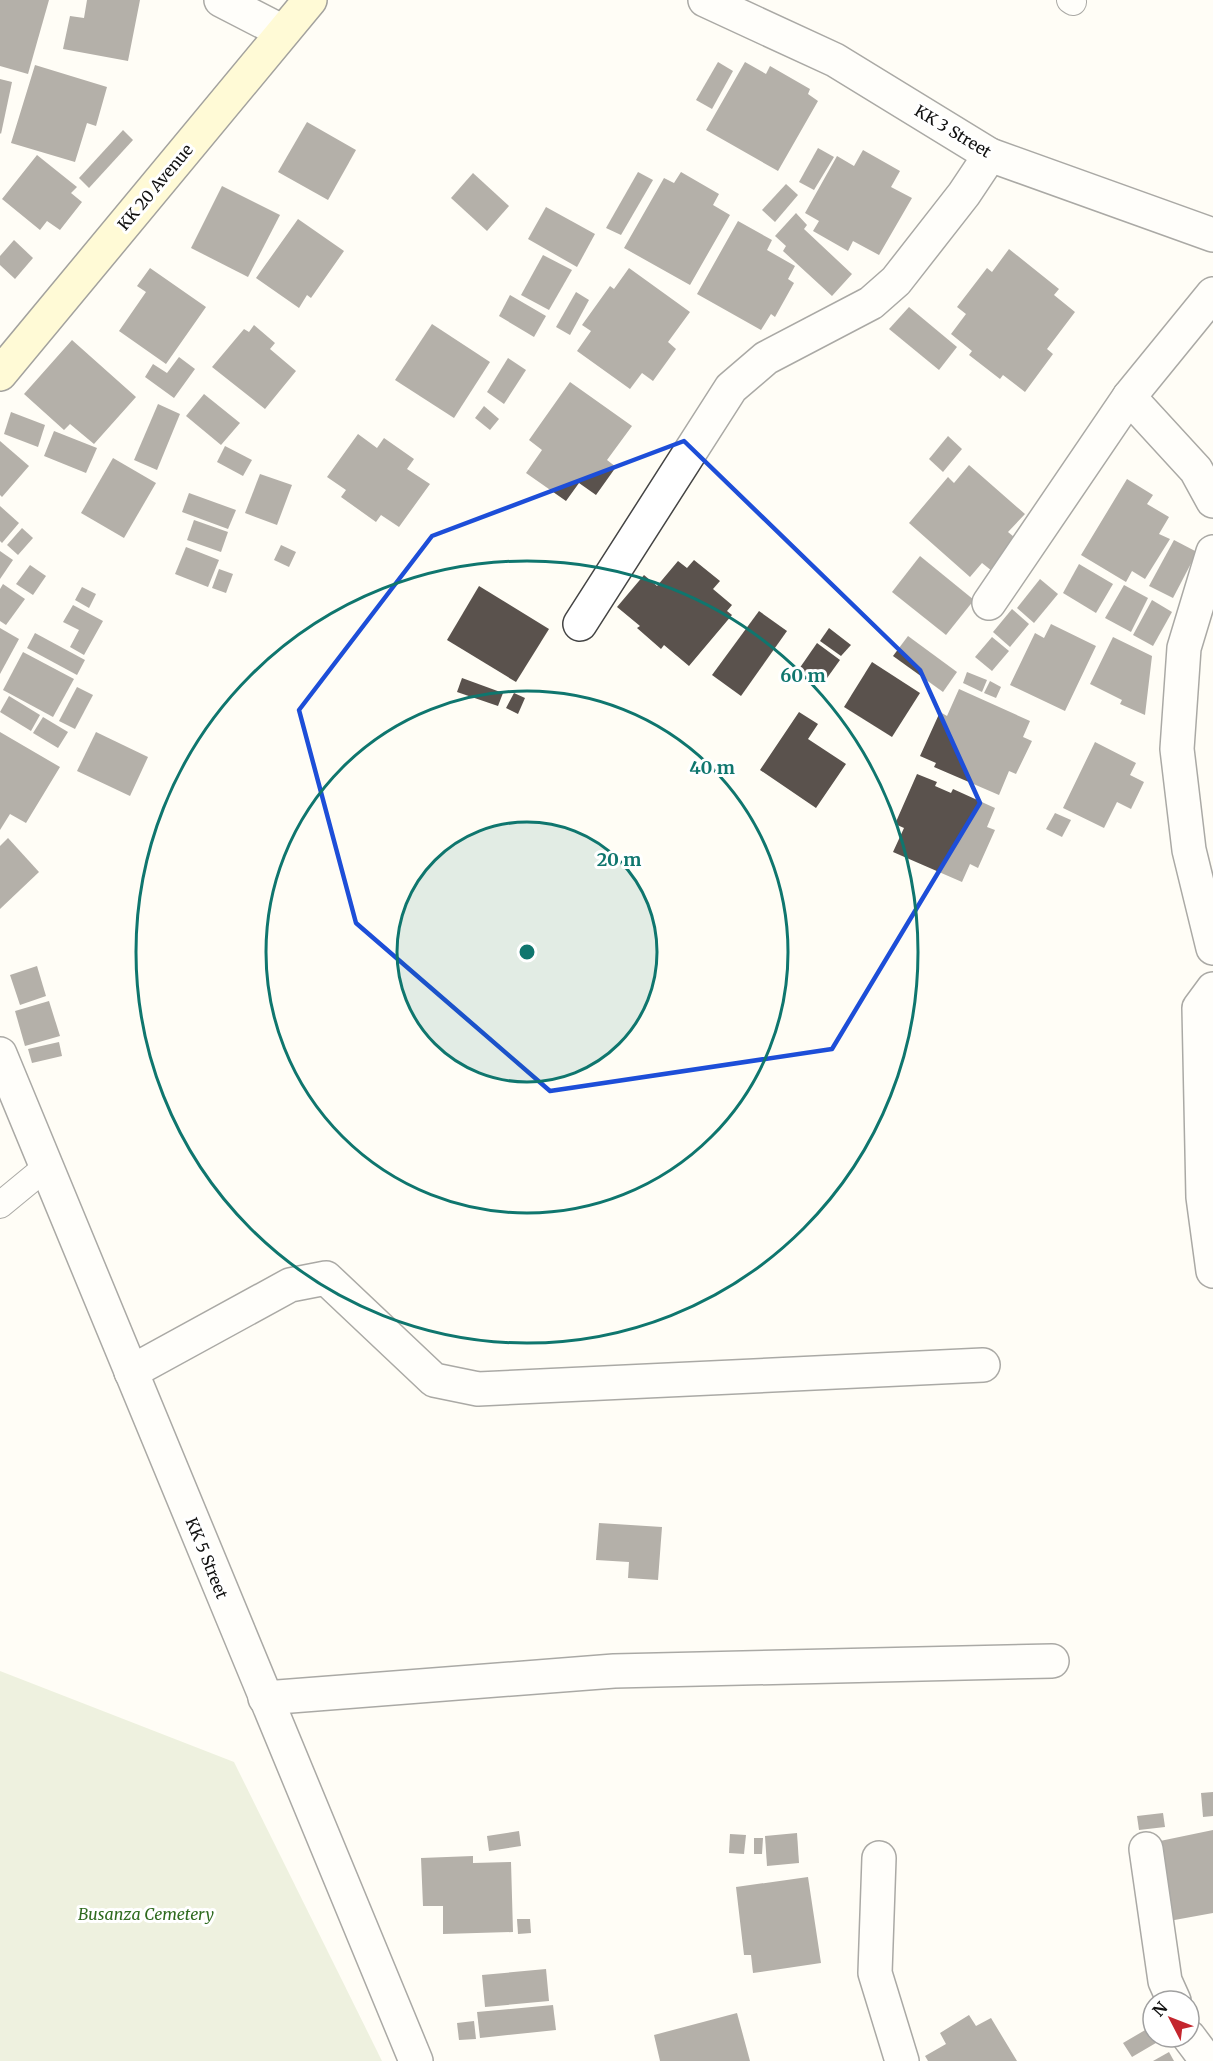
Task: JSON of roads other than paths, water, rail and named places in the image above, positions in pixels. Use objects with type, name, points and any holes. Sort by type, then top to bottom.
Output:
[{"type":"main road","name":"KK 20 Avenue","points":[[0,374],[310,0]]},
{"type":"street","points":[[221,0],[284,32]]},
{"type":"street","name":"KK 3 Street","points":[[705,0],[835,60],[990,155],[1213,236]]},
{"type":"street","points":[[580,624],[730,388],[766,358],[871,303],[896,281],[964,194],[990,155]]},
{"type":"street","points":[[989,603],[1129,397],[1213,294]]},
{"type":"street","points":[[1129,397],[1196,470],[1213,501]]},
{"type":"street","points":[[1213,552],[1184,648],[1177,749],[1189,850],[1213,948]]},
{"type":"street","points":[[1213,989],[1199,1008],[1203,1197],[1213,1271]]},
{"type":"street","name":"KK 5 Street","points":[[0,1054],[45,1168],[416,2061]]},
{"type":"street","points":[[131,1372],[290,1285],[326,1278],[434,1380],[478,1389],[984,1365]]},
{"type":"street","points":[[265,1698],[614,1671],[1052,1661]]},
{"type":"street","points":[[1146,1849],[1166,1981],[1169,1989]]},
{"type":"street","points":[[879,1858],[875,1973],[902,2061]]},
{"type":"lane","points":[[0,1205],[45,1168]]},
{"type":"park label","name":"Busanza Cemetery","points":[[146,1914]]}]
